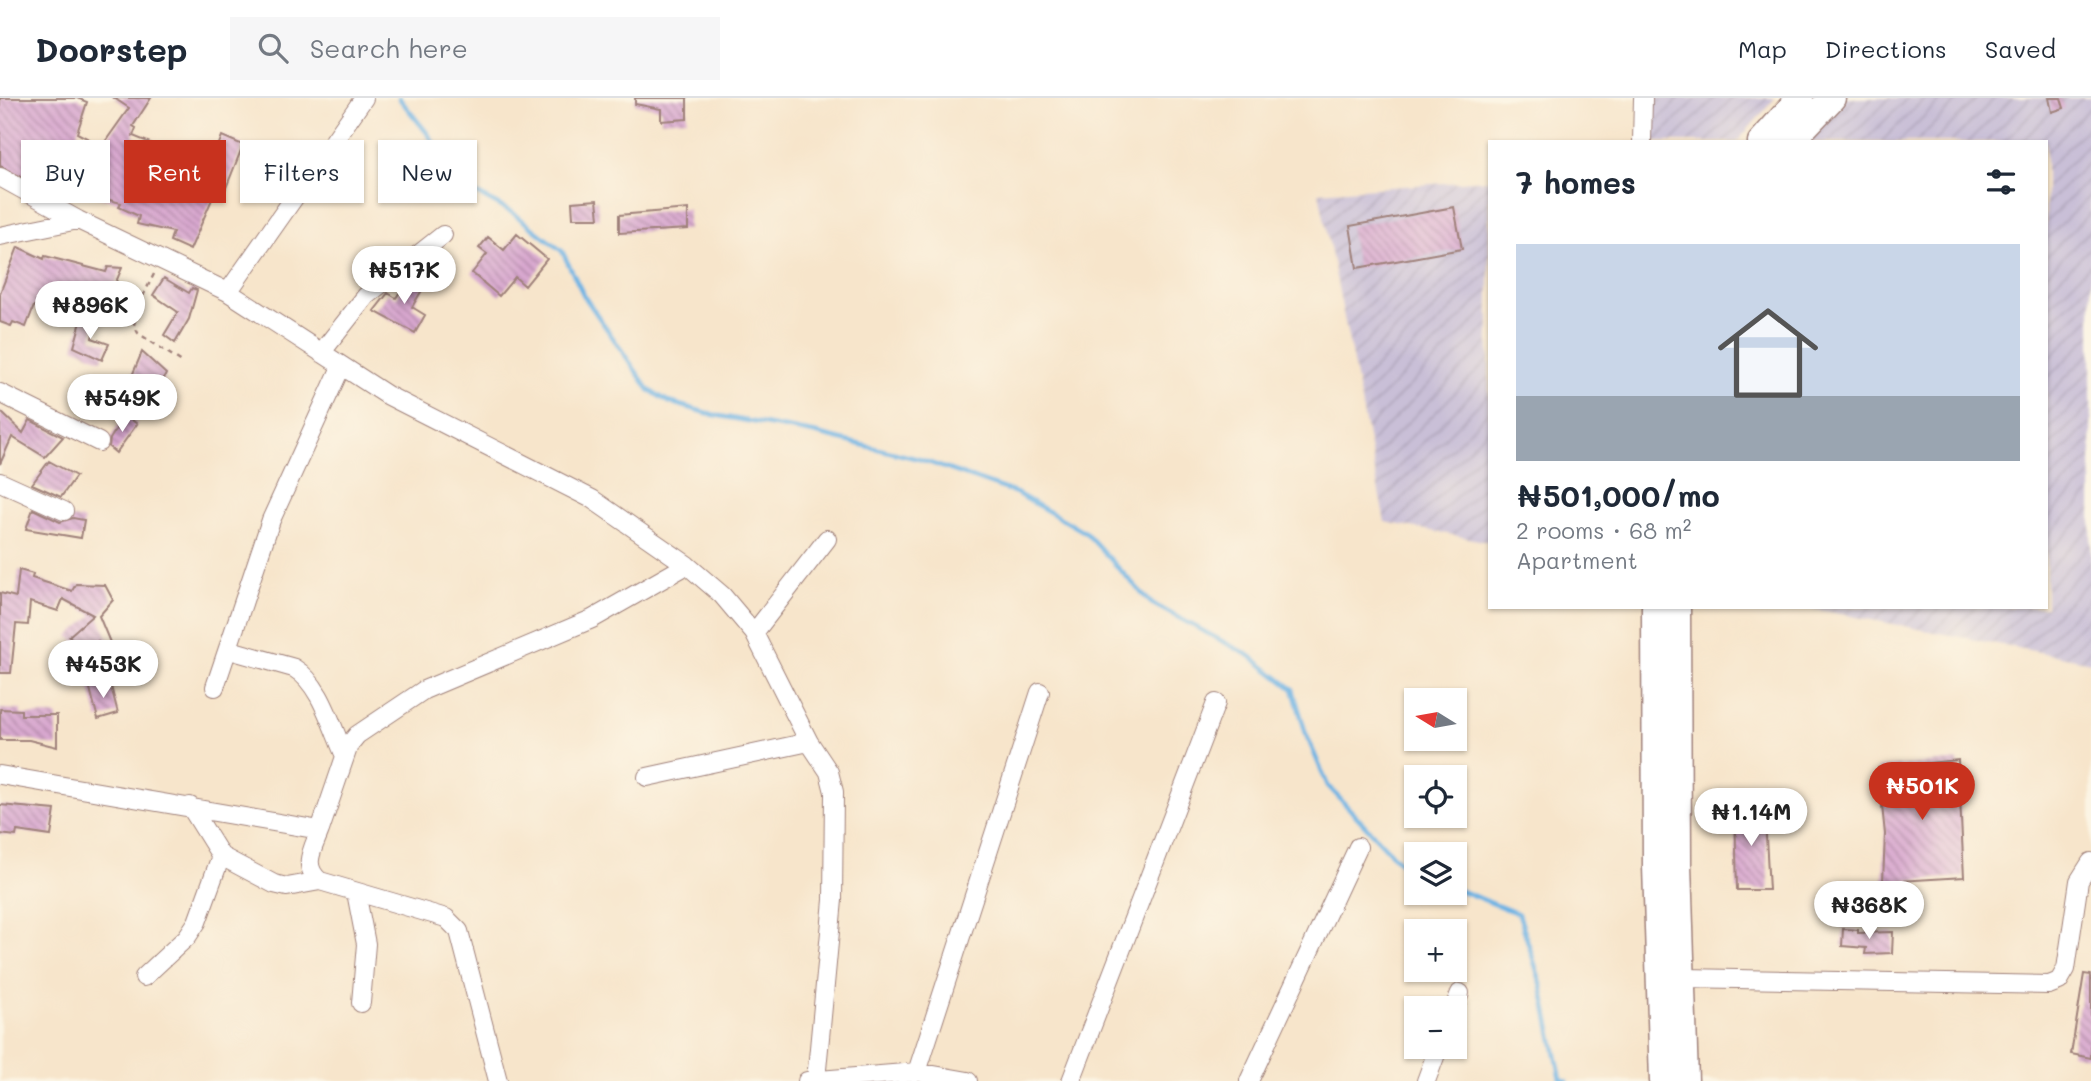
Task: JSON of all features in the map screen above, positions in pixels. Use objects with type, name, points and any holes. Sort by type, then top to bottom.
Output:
[{"type":"street","points":[[228,292],[364,98]]},
{"type":"street","points":[[1642,140],[1643,98]]},
{"type":"street","points":[[1763,140],[1800,98]]},
{"type":"street","points":[[1792,140],[1832,98]]},
{"type":"street","points":[[0,177],[78,220],[228,292],[387,395],[592,499],[687,565],[722,595],[754,633],[809,742],[830,772],[834,792],[834,900],[816,1080]]},
{"type":"street","points":[[0,236],[78,220]]},
{"type":"street","points":[[321,353],[366,296],[443,235]]},
{"type":"street","points":[[215,687],[230,650],[271,520],[341,367]]},
{"type":"street","points":[[0,393],[99,442]]},
{"type":"street","points":[[0,482],[64,511]]},
{"type":"street","points":[[754,633],[827,539]]},
{"type":"street","points":[[320,881],[309,869],[308,863],[345,756],[357,734],[424,690],[592,618],[687,565]]},
{"type":"street","points":[[1655,609],[1656,866],[1663,1081]]},
{"type":"street","points":[[1677,609],[1678,865],[1684,978],[1685,1081]]},
{"type":"street","points":[[230,650],[303,673],[312,684],[345,756]]},
{"type":"street","points":[[917,1072],[1040,692]]},
{"type":"street","points":[[1072,1081],[1216,703]]},
{"type":"street","points":[[647,777],[809,742]]},
{"type":"street","points":[[0,775],[320,830]]},
{"type":"street","points":[[190,806],[221,856],[274,884],[288,887],[320,881],[446,918],[458,931],[498,1081]]},
{"type":"street","points":[[1249,1081],[1358,847]]},
{"type":"street","points":[[144,977],[187,937],[197,922],[221,856]]},
{"type":"street","points":[[1684,978],[2049,985],[2059,981],[2066,969],[2079,881],[2091,862]]},
{"type":"street","points":[[356,892],[366,951],[360,1003]]},
{"type":"street","points":[[1426,1081],[1434,1059]]},
{"type":"street","points":[[807,1081],[917,1072],[968,1081]]},
{"type":"path","points":[[162,258],[137,308],[134,326],[138,333],[182,362]]},
{"type":"shaded area","points":[[1647,98],[1775,98],[1739,140],[1648,140]]},
{"type":"shaded area","points":[[1839,98],[2091,98],[2091,662],[1814,609],[2048,609],[2048,140],[1802,140]]},
{"type":"shaded area","points":[[1488,180],[1488,542],[1385,522],[1319,192]]},
{"type":"building","points":[[0,98],[77,98],[87,102],[77,133],[90,140],[21,140],[21,177],[0,166]]},
{"type":"building","points":[[114,98],[151,98],[133,126],[136,128],[133,136],[143,140],[124,140],[124,203],[210,203],[190,250],[170,241],[173,232],[137,224],[139,216],[119,207],[121,203],[110,200],[110,140],[106,140],[129,108]]},
{"type":"building","points":[[635,98],[687,98],[687,119],[661,121],[661,109],[635,104]]},
{"type":"building","points":[[2049,98],[2061,98],[2064,108],[2052,112]]},
{"type":"building","points":[[222,136],[240,144],[240,153],[226,188],[226,140],[220,140]]},
{"type":"building","points":[[597,200],[599,218],[573,218],[572,202]]},
{"type":"building","points":[[1454,207],[1462,249],[1357,268],[1350,226]]},
{"type":"building","points":[[688,209],[688,229],[619,233],[619,215]]},
{"type":"building","points":[[517,234],[547,259],[525,286],[515,277],[499,296],[472,273],[487,254],[479,248],[488,237],[504,250]]},
{"type":"building","points":[[18,247],[44,259],[45,256],[106,272],[108,267],[122,268],[109,298],[83,286],[70,317],[34,306],[26,327],[13,322],[11,326],[0,322],[0,293]]},
{"type":"building","points":[[410,276],[425,285],[412,307],[425,315],[415,333],[374,311],[388,293],[396,298]]},
{"type":"building","points":[[164,278],[189,293],[192,288],[197,290],[189,319],[175,343],[164,335],[178,312],[153,295]]},
{"type":"building","points":[[82,318],[95,324],[92,338],[109,344],[102,360],[74,347]]},
{"type":"building","points":[[142,352],[166,374],[156,395],[129,383]]},
{"type":"building","points":[[0,411],[23,433],[30,420],[63,437],[45,457],[12,437],[0,464]]},
{"type":"building","points":[[125,415],[137,424],[116,453],[109,447],[110,439]]},
{"type":"building","points":[[49,461],[76,476],[61,497],[32,484]]},
{"type":"building","points":[[33,509],[60,522],[73,518],[84,520],[81,538],[26,529]]},
{"type":"building","points":[[19,570],[33,574],[32,578],[72,591],[76,584],[105,585],[113,600],[99,616],[116,657],[112,659],[98,641],[85,653],[69,636],[93,615],[63,599],[58,611],[30,602],[28,625],[16,624],[11,673],[0,673],[0,593],[16,597]]},
{"type":"building","points":[[109,679],[118,713],[98,719],[88,681],[103,687]]},
{"type":"building","points":[[0,709],[21,710],[21,715],[57,715],[57,747],[29,740],[0,740]]},
{"type":"building","points":[[1958,760],[1964,877],[1883,882],[1885,834],[1878,768]]},
{"type":"building","points":[[1764,801],[1769,890],[1737,890],[1735,808]]},
{"type":"building","points":[[0,805],[55,810],[51,836],[17,831],[16,836],[0,834]]},
{"type":"building","points":[[1843,929],[1858,930],[1858,933],[1893,932],[1892,953],[1865,954],[1866,948],[1842,946]]},
{"type":"building","points":[[2084,974],[2091,975],[2091,1058],[2071,1054]]},
{"type":"waterway","points":[[399,98],[428,134],[461,185],[513,213],[562,251],[584,296],[649,390],[669,402],[714,415],[813,433],[919,459],[1016,493],[1085,532],[1151,603],[1250,656],[1293,689],[1306,734],[1328,786],[1404,867]]},
{"type":"waterway","points":[[1467,893],[1519,914],[1542,987],[1561,1079],[1567,1081]]}]
